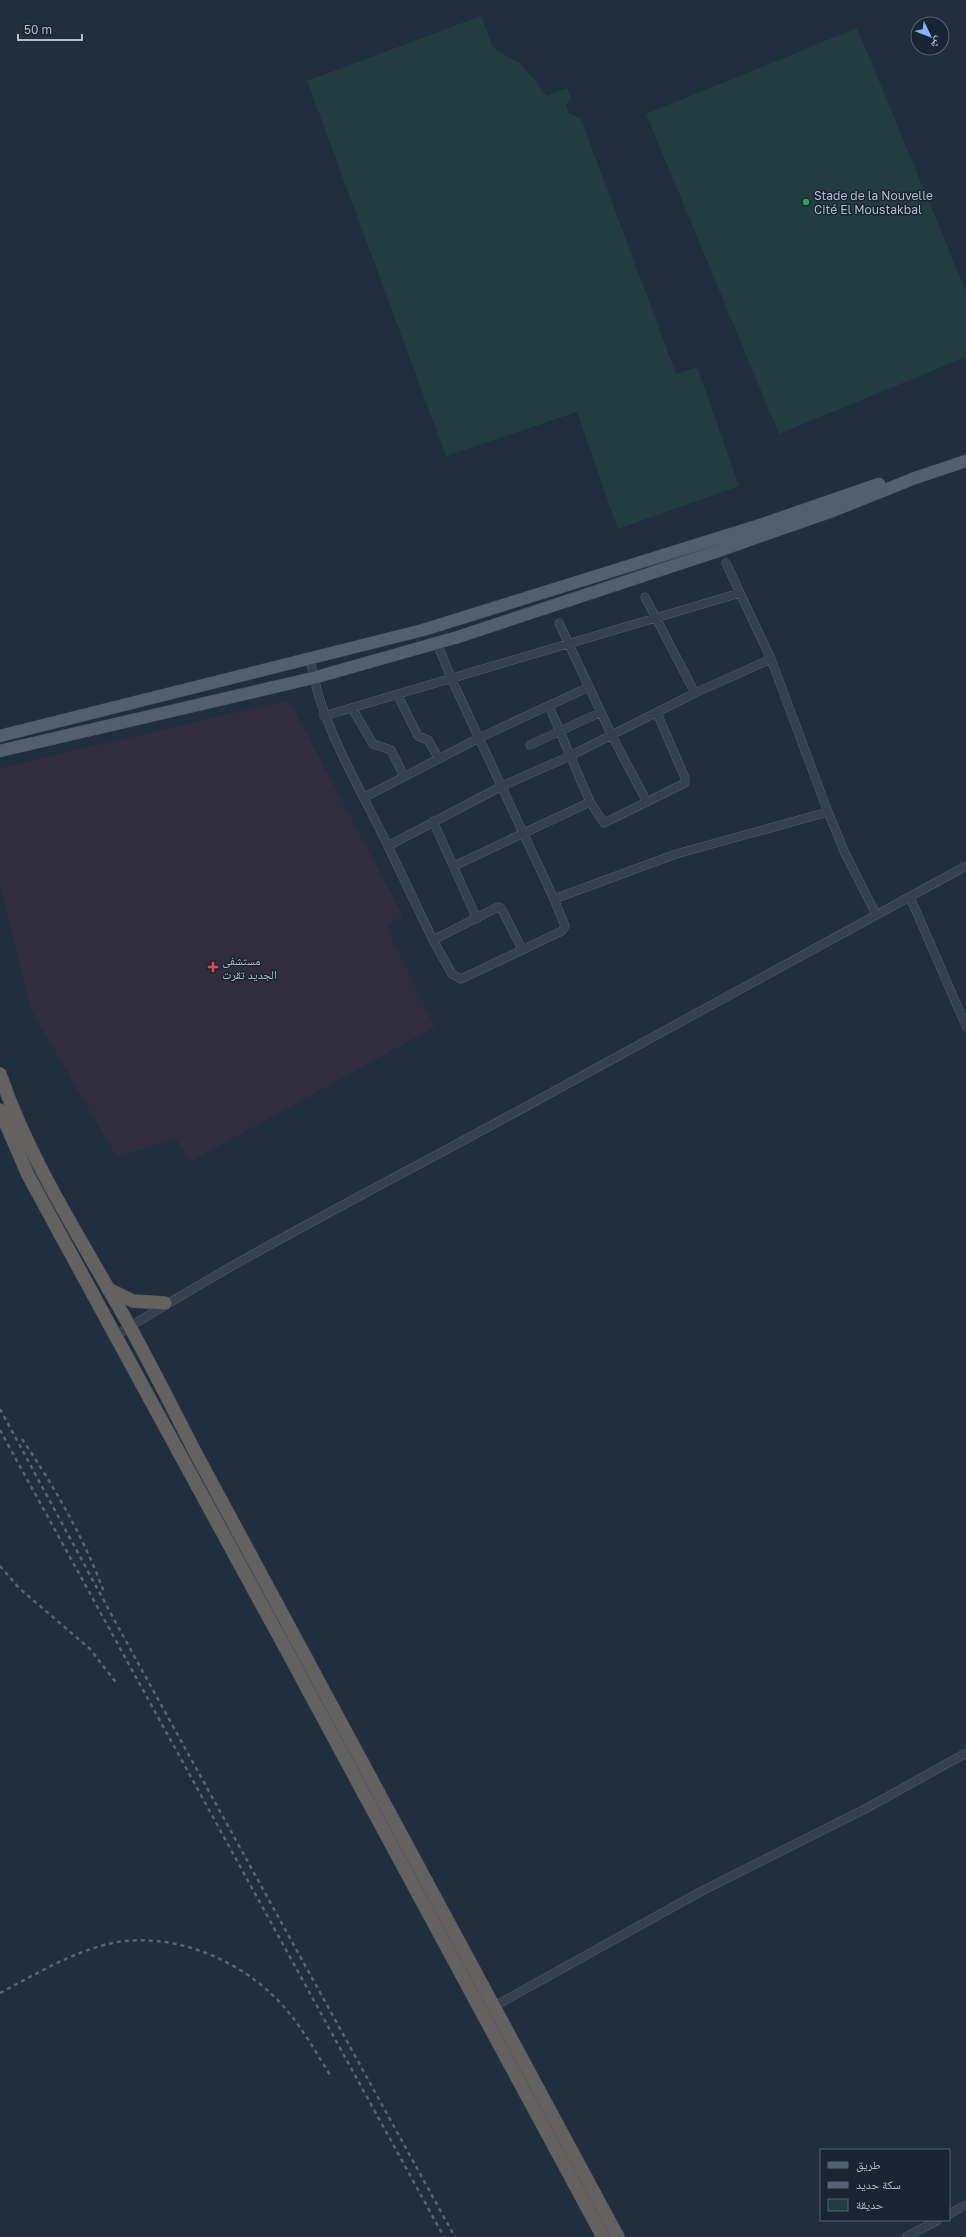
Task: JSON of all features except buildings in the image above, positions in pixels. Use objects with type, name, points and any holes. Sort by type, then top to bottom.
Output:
[{"type":"highway","points":[[0,1074],[10,1102],[41,1169],[107,1289],[130,1326],[234,1524],[618,2237]]},
{"type":"highway","points":[[0,1110],[28,1175],[603,2237]]},
{"type":"highway","points":[[107,1289],[132,1301],[165,1303]]},
{"type":"highway","points":[[222,1531],[234,1524]]},
{"type":"main road","points":[[833,506],[966,453]]},
{"type":"main road","points":[[0,751],[313,678],[437,643],[966,461]]},
{"type":"main road","points":[[0,736],[423,630],[759,531]]},
{"type":"street","points":[[726,563],[771,659],[828,812],[845,853],[876,914]]},
{"type":"street","points":[[324,716],[740,593]]},
{"type":"street","points":[[645,597],[695,693]]},
{"type":"street","points":[[559,623],[612,736],[647,802]]},
{"type":"street","points":[[310,658],[313,678],[324,716],[365,797],[433,940],[452,974],[462,979],[564,929],[565,926],[524,832],[450,678],[437,643]]},
{"type":"street","points":[[388,846],[502,786],[570,756],[695,693],[771,659]]},
{"type":"street","points":[[365,797],[479,738],[589,686]]},
{"type":"street","points":[[397,694],[418,736],[428,740],[439,759]]},
{"type":"street","points":[[549,706],[590,802],[604,823],[683,784],[686,780],[657,713]]},
{"type":"street","points":[[352,708],[373,744],[391,750],[404,776]]},
{"type":"street","points":[[530,745],[601,712]]},
{"type":"street","points":[[454,866],[590,802]]},
{"type":"street","points":[[554,899],[676,854],[828,812]]},
{"type":"street","points":[[433,821],[477,919]]},
{"type":"street","points":[[115,1336],[165,1303],[966,866]]},
{"type":"street","points":[[910,897],[966,1026]]},
{"type":"street","points":[[433,940],[498,907],[501,908],[522,950]]},
{"type":"street","points":[[493,2007],[700,1892],[867,1808],[966,1753]]},
{"type":"street","points":[[950,2213],[966,2205]]},
{"type":"street","points":[[906,2237],[936,2221]]},
{"type":"shaded area","name":"مستشفى الجديد تقرت","points":[[289,700],[403,916],[386,926],[435,1027],[190,1162],[175,1138],[117,1158],[30,1008],[0,886],[0,768]]},
{"type":"green space","points":[[481,16],[493,48],[521,64],[546,96],[567,88],[571,98],[566,105],[569,113],[581,119],[676,374],[697,367],[739,486],[618,529],[577,412],[446,456],[307,81]]},
{"type":"green space","name":"Stade de la Nouvelle Cité El Moustakbal","points":[[857,28],[966,291],[966,357],[779,434],[646,114]]},
{"type":"railway","points":[[0,1409],[116,1623],[455,2237]]},
{"type":"railway","points":[[0,1430],[444,2237]]},
{"type":"railway","points":[[22,1439],[46,1475],[68,1513],[78,1532],[104,1592]]},
{"type":"railway","points":[[0,1566],[19,1588],[90,1649],[118,1685]]},
{"type":"railway","points":[[0,1993],[64,1960],[104,1945],[130,1941],[156,1941],[181,1945],[207,1953],[231,1965],[253,1979],[273,1995],[290,2014],[307,2037],[332,2078]]},
{"type":"place","name":"Stade de la Nouvelle Cité El Moustakbal","points":[[806,202]]},
{"type":"place","name":"مستشفى الجديد تقرت","points":[[213,967]]}]
